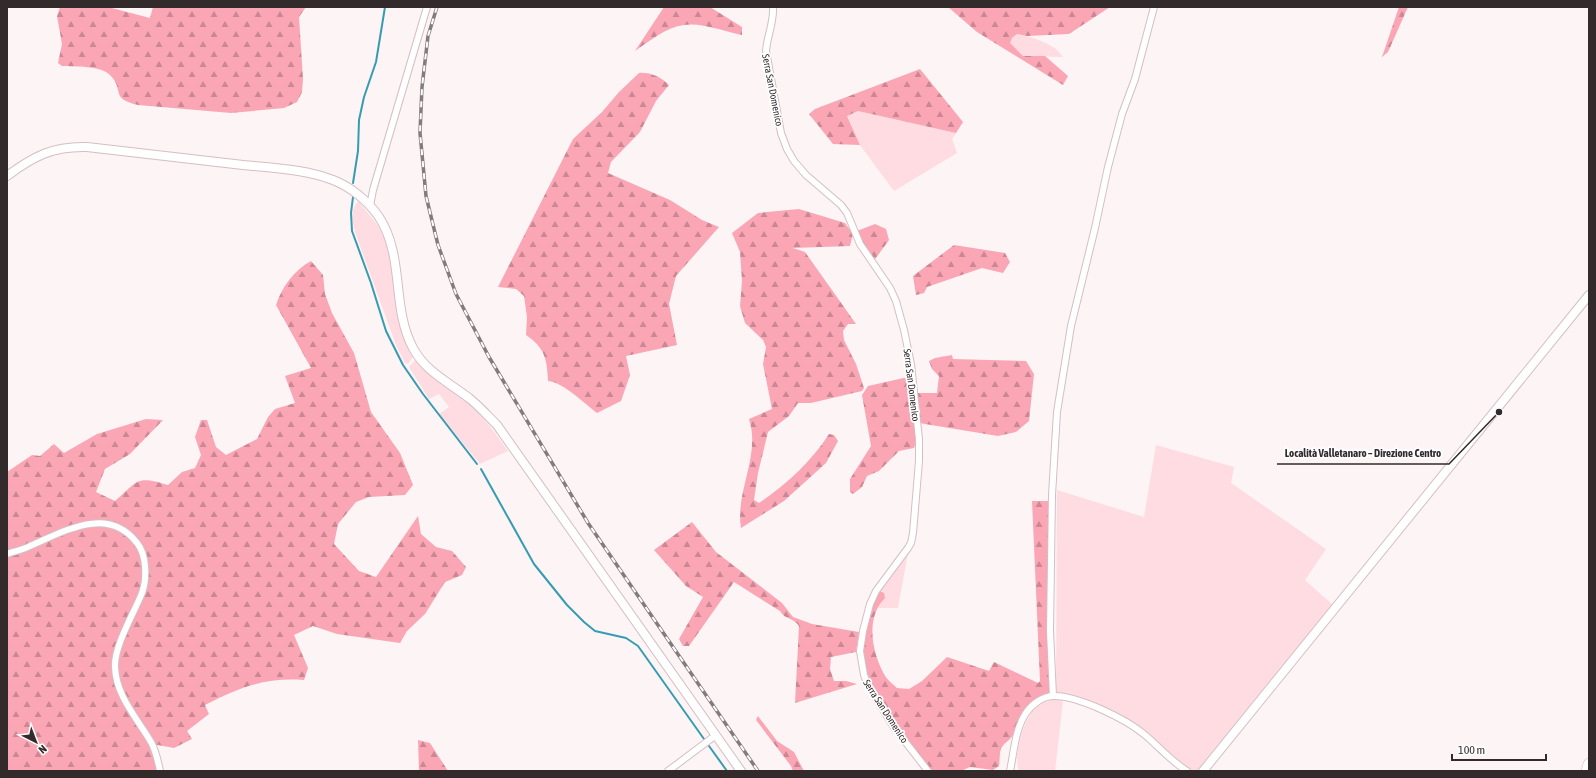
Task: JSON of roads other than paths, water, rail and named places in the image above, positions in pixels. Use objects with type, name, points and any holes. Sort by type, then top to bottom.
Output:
[{"type":"highway","points":[[1587,771],[1589,764]]},
{"type":"street","points":[[370,206],[373,190],[426,7]]},
{"type":"street","name":"Serra San Domenico","points":[[773,7],[772,21],[766,41],[766,51],[781,133],[787,149],[794,161],[806,175],[841,205],[847,213],[860,244],[890,288],[896,301],[911,364],[919,439],[916,504],[912,538],[908,548],[876,591],[870,604],[863,631],[860,651],[864,676],[869,687],[893,726],[928,771]]},
{"type":"street","points":[[1053,696],[1050,630],[1052,495],[1057,412],[1071,326],[1108,168],[1122,114],[1135,79],[1154,7]]},
{"type":"street","points":[[7,176],[26,162],[45,153],[64,148],[87,147],[294,171],[333,180],[346,186],[370,206],[384,225],[392,247],[404,325],[410,342],[419,357],[433,372],[474,402],[496,425],[741,771]]},
{"type":"street","points":[[1203,771],[1589,295]]},
{"type":"street","points":[[7,554],[28,547],[46,538],[88,524],[105,523],[115,525],[132,537],[139,545],[143,555],[144,566],[142,592],[120,644],[114,665],[118,686],[152,744],[160,771]]},
{"type":"street","points":[[1010,771],[1018,732],[1026,712],[1038,701],[1053,696],[1072,699],[1096,708],[1131,725],[1145,735],[1186,771]]},
{"type":"street","points":[[668,771],[716,735]]},
{"type":"waterway","points":[[353,183],[358,151],[359,120],[364,97],[376,62],[385,7]]},
{"type":"waterway","points":[[353,197],[351,213],[352,231],[371,283],[386,331],[403,365],[423,394],[477,464]]},
{"type":"waterway","points":[[481,469],[534,564],[567,605],[595,631],[626,638],[638,646],[704,739]]},
{"type":"waterway","points":[[709,746],[727,771]]},
{"type":"railway","points":[[437,7],[428,36],[422,87],[420,133],[426,196],[438,245],[456,294],[489,357],[588,523],[758,771]]},
{"type":"place","name":"Località Valletanaro – Direzione Centro","points":[[1499,412]]}]
